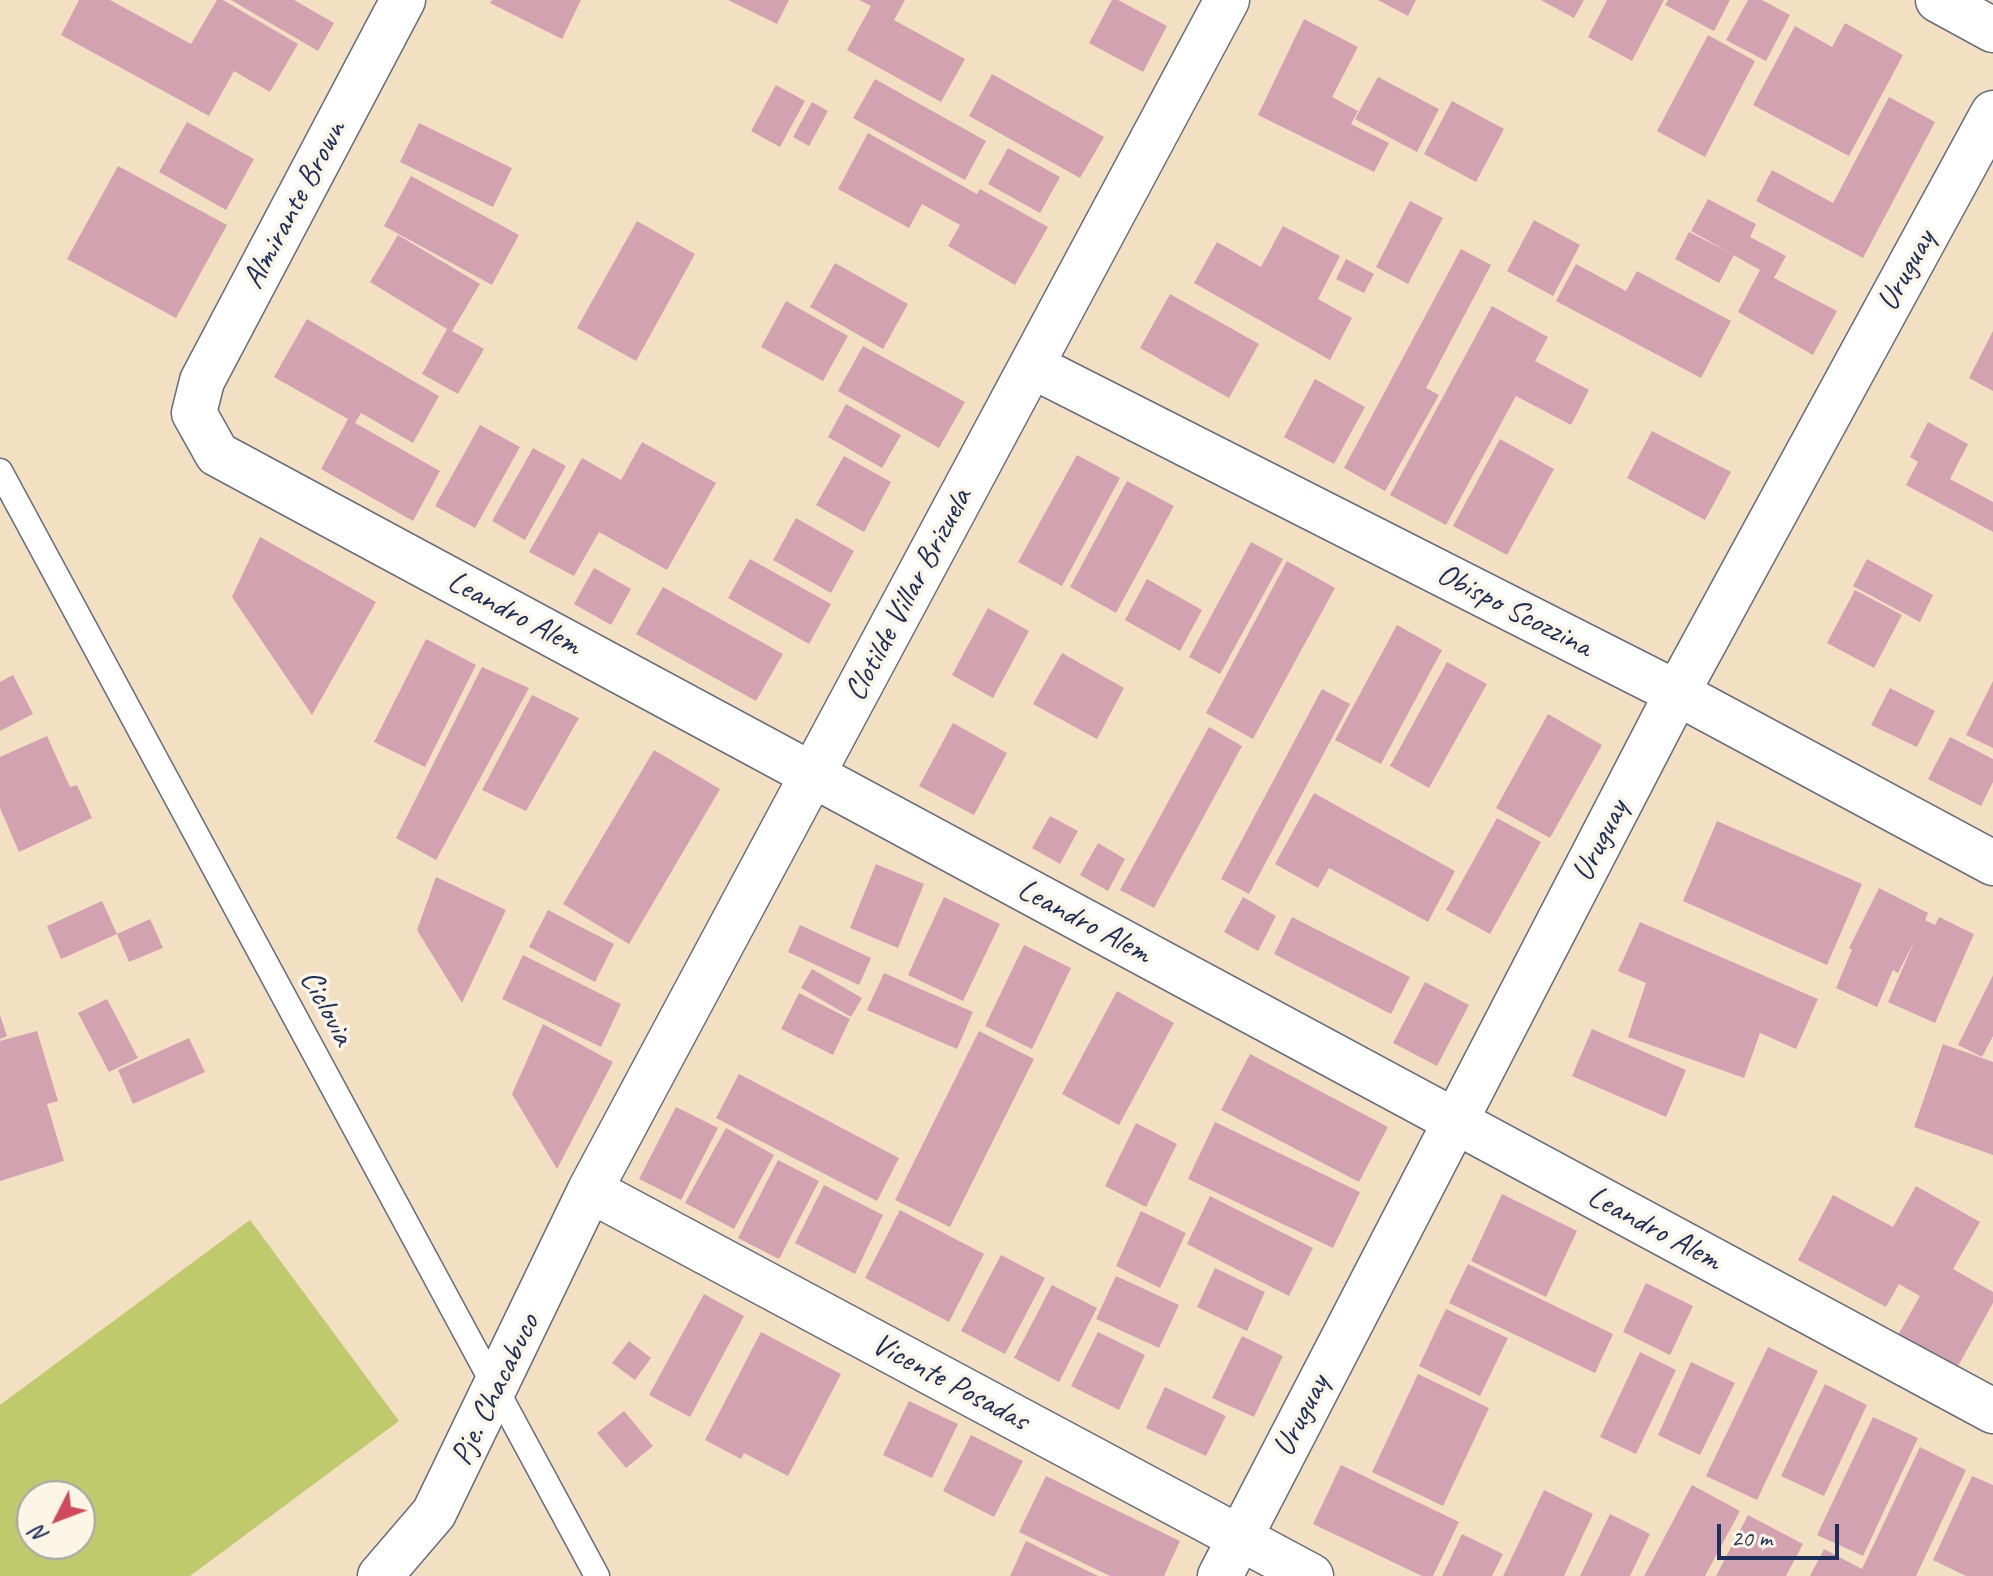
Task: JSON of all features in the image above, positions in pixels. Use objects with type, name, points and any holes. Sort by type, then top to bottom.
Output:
[{"type":"street","name":"Almirante Brown","points":[[194,413],[202,381],[403,0]]},
{"type":"street","name":"Clotilde Villar Brizuela","points":[[590,1190],[1227,0]]},
{"type":"street","points":[[1938,0],[1993,30]]},
{"type":"street","name":"Uruguay","points":[[1220,1576],[1677,693],[1993,113]]},
{"type":"street","name":"Obispo Scozzina","points":[[1032,366],[1677,693],[1993,863]]},
{"type":"street","name":"Leandro Alem","points":[[194,413],[217,454],[1993,1411]]},
{"type":"street","name":"Pje. Chacabuco","points":[[380,1576],[434,1513],[590,1190]]},
{"type":"street","name":"Vicente Posadas","points":[[590,1190],[1311,1576]]},
{"type":"lane","name":"Ciclovia","points":[[0,471],[597,1576]]},
{"type":"green space","points":[[250,1220],[399,1421],[190,1576],[0,1576],[0,1405]]},
{"type":"building","points":[[79,0],[110,0],[191,44],[217,0],[223,0],[298,44],[270,92],[234,71],[209,116],[61,35]]},
{"type":"building","points":[[231,0],[294,0],[334,23],[318,51]]},
{"type":"building","points":[[492,0],[581,0],[562,39],[490,3]]},
{"type":"building","points":[[728,0],[789,0],[777,24]]},
{"type":"building","points":[[859,0],[905,0],[894,20],[965,59],[941,102],[847,50],[871,6]]},
{"type":"building","points":[[1112,0],[1118,0],[1167,26],[1143,72],[1089,43]]},
{"type":"building","points":[[1378,0],[1416,0],[1408,16]]},
{"type":"building","points":[[1541,0],[1584,0],[1574,18]]},
{"type":"building","points":[[1607,0],[1664,0],[1632,61],[1588,37]]},
{"type":"building","points":[[1668,0],[1730,0],[1714,31],[1665,5]]},
{"type":"building","points":[[1748,0],[1762,0],[1790,15],[1766,61],[1726,40]]},
{"type":"building","points":[[1304,19],[1358,47],[1332,97],[1358,111],[1351,124],[1389,143],[1374,172],[1258,115]]},
{"type":"building","points":[[1845,23],[1903,55],[1849,156],[1753,105],[1795,26],[1832,47]]},
{"type":"building","points":[[1708,35],[1755,61],[1705,157],[1657,131]]},
{"type":"building","points":[[992,74],[1104,137],[1080,178],[969,116]]},
{"type":"building","points":[[1378,77],[1439,109],[1417,152],[1355,119]]},
{"type":"building","points":[[875,79],[986,141],[965,180],[853,118]]},
{"type":"building","points":[[776,85],[805,101],[780,147],[751,131]]},
{"type":"building","points":[[1889,97],[1935,122],[1863,258],[1756,201],[1772,170],[1833,203]]},
{"type":"building","points":[[1452,101],[1504,129],[1476,182],[1424,154]]},
{"type":"building","points":[[812,102],[828,111],[809,146],[793,137]]},
{"type":"building","points":[[187,122],[254,159],[226,210],[159,172]]},
{"type":"building","points":[[419,123],[512,168],[493,207],[400,162]]},
{"type":"building","points":[[868,133],[977,194],[980,189],[1048,227],[1015,285],[948,246],[960,225],[922,204],[909,228],[838,189]]},
{"type":"building","points":[[1008,148],[1060,177],[1040,213],[988,184]]},
{"type":"building","points":[[118,166],[227,225],[176,318],[67,259]]},
{"type":"building","points":[[411,176],[519,235],[492,285],[384,226]]},
{"type":"building","points":[[1708,199],[1756,224],[1750,237],[1786,256],[1774,278],[1837,311],[1813,355],[1738,312],[1760,270],[1691,231]]},
{"type":"building","points":[[1410,201],[1443,218],[1408,284],[1376,267]]},
{"type":"building","points":[[1534,220],[1580,245],[1553,296],[1507,271]]},
{"type":"building","points":[[637,221],[695,254],[636,361],[577,328]]},
{"type":"building","points":[[1283,226],[1340,256],[1318,299],[1352,318],[1330,360],[1194,283],[1217,242],[1261,267]]},
{"type":"building","points":[[1689,232],[1734,255],[1719,283],[1675,259]]},
{"type":"building","points":[[398,235],[480,284],[452,331],[484,349],[458,394],[422,374],[447,329],[370,282]]},
{"type":"building","points":[[1461,249],[1491,265],[1426,388],[1439,395],[1385,491],[1344,468]]},
{"type":"building","points":[[1346,259],[1374,274],[1364,293],[1336,279]]},
{"type":"building","points":[[835,263],[908,304],[883,349],[810,307]]},
{"type":"building","points":[[1576,264],[1626,291],[1637,271],[1731,321],[1701,378],[1556,301]]},
{"type":"building","points":[[1170,294],[1259,344],[1229,398],[1140,348]]},
{"type":"building","points":[[786,301],[848,336],[823,381],[761,347]]},
{"type":"building","points":[[1492,306],[1548,337],[1535,361],[1589,390],[1571,425],[1516,396],[1446,525],[1390,495]]},
{"type":"building","points":[[307,319],[439,396],[413,443],[361,413],[355,423],[440,471],[413,521],[321,469],[348,419],[274,377]]},
{"type":"building","points":[[1993,331],[1993,391],[1969,378]]},
{"type":"building","points":[[863,346],[965,402],[939,448],[838,391]]},
{"type":"building","points":[[1315,379],[1365,407],[1334,464],[1284,437]]},
{"type":"building","points":[[846,404],[901,435],[882,468],[828,437]]},
{"type":"building","points":[[1928,422],[1968,444],[1950,479],[1993,502],[1993,532],[1906,485],[1918,462],[1910,457]]},
{"type":"building","points":[[480,425],[520,447],[475,528],[435,506]]},
{"type":"building","points":[[1652,431],[1731,472],[1705,520],[1627,478]]},
{"type":"building","points":[[1500,439],[1554,469],[1507,555],[1453,526]]},
{"type":"building","points":[[642,442],[716,483],[667,570],[599,532],[574,576],[529,552],[582,458],[621,480]]},
{"type":"building","points":[[533,448],[566,466],[525,540],[492,521]]},
{"type":"building","points":[[1077,455],[1120,478],[1062,586],[1018,562]]},
{"type":"building","points":[[844,456],[891,482],[864,532],[816,505]]},
{"type":"building","points":[[1127,481],[1174,506],[1116,613],[1070,587]]},
{"type":"building","points":[[796,518],[854,551],[831,593],[773,560]]},
{"type":"building","points":[[260,537],[376,602],[312,715],[232,597]]},
{"type":"building","points":[[1251,542],[1283,559],[1220,674],[1189,657]]},
{"type":"building","points":[[750,559],[831,604],[809,644],[728,598]]},
{"type":"building","points":[[1867,559],[1933,595],[1920,622],[1853,586]]},
{"type":"building","points":[[1287,561],[1335,588],[1253,739],[1206,713]]},
{"type":"building","points":[[594,568],[631,589],[611,625],[574,604]]},
{"type":"building","points":[[1147,579],[1202,610],[1180,651],[1125,620]]},
{"type":"building","points":[[663,587],[783,654],[756,701],[636,634]]},
{"type":"building","points":[[1855,590],[1902,615],[1874,668],[1827,643]]},
{"type":"building","points":[[988,608],[1029,631],[993,698],[952,675]]},
{"type":"building","points":[[1397,625],[1442,650],[1381,764],[1335,740]]},
{"type":"building","points":[[426,639],[476,665],[425,767],[374,742]]},
{"type":"building","points":[[1062,653],[1124,688],[1097,739],[1033,704]]},
{"type":"building","points":[[1447,662],[1487,684],[1429,788],[1390,766]]},
{"type":"building","points":[[482,667],[529,688],[436,860],[396,838]]},
{"type":"building","points":[[13,675],[33,714],[0,731],[0,682]]},
{"type":"building","points":[[1993,681],[1993,748],[1966,735]]},
{"type":"building","points":[[1890,688],[1935,711],[1917,747],[1871,725]]},
{"type":"building","points":[[1322,689],[1350,704],[1249,894],[1221,879]]},
{"type":"building","points":[[532,695],[579,718],[526,811],[482,790]]},
{"type":"building","points":[[1548,714],[1602,745],[1550,838],[1496,808]]},
{"type":"building","points":[[953,723],[1007,753],[974,815],[919,786]]},
{"type":"building","points":[[1209,727],[1242,746],[1154,908],[1120,890]]},
{"type":"building","points":[[47,736],[70,787],[77,785],[92,818],[19,852],[0,808],[0,757]]},
{"type":"building","points":[[1950,737],[1993,759],[1993,782],[1981,806],[1928,779]]},
{"type":"building","points":[[654,750],[720,789],[629,944],[563,904]]},
{"type":"building","points":[[1314,793],[1455,871],[1428,922],[1329,868],[1318,888],[1275,864]]},
{"type":"building","points":[[1050,816],[1078,831],[1060,864],[1032,848]]},
{"type":"building","points":[[1497,818],[1541,842],[1490,934],[1446,910]]},
{"type":"building","points":[[1717,821],[1862,884],[1827,965],[1683,901]]},
{"type":"building","points":[[1098,843],[1125,859],[1108,891],[1080,875]]},
{"type":"building","points":[[876,864],[924,884],[898,948],[850,928]]},
{"type":"building","points":[[436,877],[506,910],[462,1003],[417,930]]},
{"type":"building","points":[[1879,888],[1928,913],[1925,920],[1935,925],[1939,917],[1974,934],[1935,1023],[1888,1002],[1915,940],[1898,973],[1893,970],[1877,1007],[1836,988],[1852,950],[1849,948]]},
{"type":"building","points":[[944,897],[1000,924],[963,1001],[908,975]]},
{"type":"building","points":[[1243,897],[1276,916],[1258,951],[1224,932]]},
{"type":"building","points":[[102,901],[117,934],[61,959],[47,926]]},
{"type":"building","points":[[548,910],[614,944],[595,982],[529,947]]},
{"type":"building","points":[[1292,917],[1410,977],[1391,1014],[1274,954]]},
{"type":"building","points":[[150,919],[163,948],[129,962],[117,934]]},
{"type":"building","points":[[1640,922],[1818,999],[1796,1049],[1760,1033],[1744,1078],[1628,1037],[1646,983],[1618,971]]},
{"type":"building","points":[[800,925],[871,958],[859,985],[788,952]]},
{"type":"building","points":[[1024,945],[1071,968],[1032,1049],[985,1026]]},
{"type":"building","points":[[523,955],[621,1004],[601,1047],[502,999]]},
{"type":"building","points":[[812,969],[862,998],[851,1017],[801,988]]},
{"type":"building","points":[[884,973],[973,1012],[957,1049],[867,1010]]},
{"type":"building","points":[[1993,975],[1993,1036],[1982,1057],[1958,1045]]},
{"type":"building","points":[[1425,982],[1469,1005],[1437,1066],[1393,1043]]},
{"type":"building","points":[[1117,991],[1174,1023],[1119,1125],[1062,1094]]},
{"type":"building","points":[[799,993],[850,1019],[833,1055],[781,1029]]},
{"type":"building","points":[[107,999],[138,1058],[109,1072],[78,1013]]},
{"type":"building","points":[[0,1015],[7,1036],[0,1039]]},
{"type":"building","points":[[543,1024],[613,1062],[557,1169],[512,1094]]},
{"type":"building","points":[[1592,1029],[1686,1070],[1666,1117],[1572,1076]]},
{"type":"building","points":[[37,1031],[58,1101],[47,1104],[64,1161],[0,1181],[0,1041]]},
{"type":"building","points":[[979,1031],[1034,1059],[950,1227],[895,1200]]},
{"type":"building","points":[[189,1038],[205,1072],[133,1104],[118,1070]]},
{"type":"building","points":[[1943,1044],[1993,1062],[1993,1155],[1914,1127]]},
{"type":"building","points":[[1250,1054],[1388,1127],[1359,1182],[1221,1110]]},
{"type":"building","points":[[739,1074],[899,1158],[877,1201],[716,1118]]},
{"type":"building","points":[[676,1107],[718,1128],[681,1200],[639,1179]]},
{"type":"building","points":[[1215,1122],[1360,1192],[1333,1248],[1188,1179]]},
{"type":"building","points":[[1136,1123],[1177,1144],[1146,1207],[1105,1186]]},
{"type":"building","points":[[726,1128],[774,1155],[734,1229],[685,1203]]},
{"type":"building","points":[[778,1160],[819,1181],[779,1259],[738,1238]]},
{"type":"building","points":[[824,1185],[883,1215],[855,1274],[795,1243]]},
{"type":"building","points":[[1916,1186],[1980,1222],[1953,1269],[1993,1292],[1993,1303],[1957,1368],[1898,1335],[1920,1296],[1899,1284],[1886,1307],[1798,1260],[1833,1195],[1893,1227]]},
{"type":"building","points":[[1502,1194],[1577,1231],[1546,1297],[1471,1261]]},
{"type":"building","points":[[1210,1196],[1313,1248],[1289,1296],[1187,1244]]},
{"type":"building","points":[[900,1210],[984,1254],[949,1322],[865,1278]]},
{"type":"building","points":[[1141,1211],[1186,1233],[1160,1288],[1116,1266]]},
{"type":"building","points":[[1001,1255],[1045,1278],[1005,1354],[961,1331]]},
{"type":"building","points":[[1468,1264],[1613,1334],[1595,1373],[1449,1303]]},
{"type":"building","points":[[1215,1268],[1265,1292],[1247,1331],[1197,1307]]},
{"type":"building","points":[[1116,1276],[1179,1305],[1159,1348],[1096,1319]]},
{"type":"building","points":[[1646,1283],[1693,1306],[1670,1355],[1623,1332]]},
{"type":"building","points":[[1052,1285],[1097,1308],[1059,1382],[1014,1358]]},
{"type":"building","points":[[704,1294],[744,1316],[690,1417],[649,1395]]},
{"type":"building","points":[[1446,1309],[1508,1338],[1480,1396],[1419,1366]]},
{"type":"building","points":[[761,1332],[841,1374],[788,1476],[744,1453],[741,1459],[705,1440]]},
{"type":"building","points":[[1098,1332],[1145,1355],[1119,1410],[1071,1386]]},
{"type":"building","points":[[1242,1336],[1283,1356],[1254,1417],[1212,1398]]},
{"type":"building","points":[[629,1341],[651,1358],[635,1380],[612,1363]]},
{"type":"building","points":[[1768,1347],[1818,1371],[1757,1500],[1706,1476]]},
{"type":"building","points":[[1640,1352],[1676,1370],[1636,1454],[1600,1437]]},
{"type":"building","points":[[1691,1362],[1735,1383],[1700,1455],[1658,1435]]},
{"type":"building","points":[[1418,1374],[1489,1408],[1443,1506],[1372,1472]]},
{"type":"building","points":[[1825,1384],[1867,1405],[1824,1496],[1781,1476]]},
{"type":"building","points":[[1165,1387],[1226,1416],[1206,1456],[1146,1428]]},
{"type":"building","points":[[909,1401],[958,1424],[932,1478],[883,1455]]},
{"type":"building","points":[[624,1411],[653,1446],[626,1468],[597,1433]]},
{"type":"building","points":[[1873,1417],[1918,1438],[1863,1556],[1817,1535]]},
{"type":"building","points":[[971,1435],[1023,1461],[994,1517],[943,1491]]},
{"type":"building","points":[[1920,1447],[1966,1470],[1916,1576],[1810,1576],[1824,1549],[1862,1569]]},
{"type":"building","points":[[1341,1465],[1459,1522],[1433,1576],[1422,1576],[1313,1524]]},
{"type":"building","points":[[1046,1476],[1180,1541],[1164,1576],[1110,1576],[1019,1532]]},
{"type":"building","points":[[1972,1476],[1993,1485],[1993,1576],[1966,1576],[1933,1560]]},
{"type":"building","points":[[1692,1485],[1740,1511],[1705,1576],[1644,1576]]},
{"type":"building","points":[[1544,1490],[1593,1514],[1564,1576],[1503,1576]]},
{"type":"building","points":[[1610,1514],[1650,1534],[1630,1576],[1580,1576]]},
{"type":"building","points":[[1748,1515],[1803,1544],[1786,1576],[1716,1576]]},
{"type":"building","points":[[1462,1534],[1503,1554],[1492,1576],[1442,1576]]},
{"type":"building","points":[[1026,1541],[1098,1576],[1010,1576]]}]
